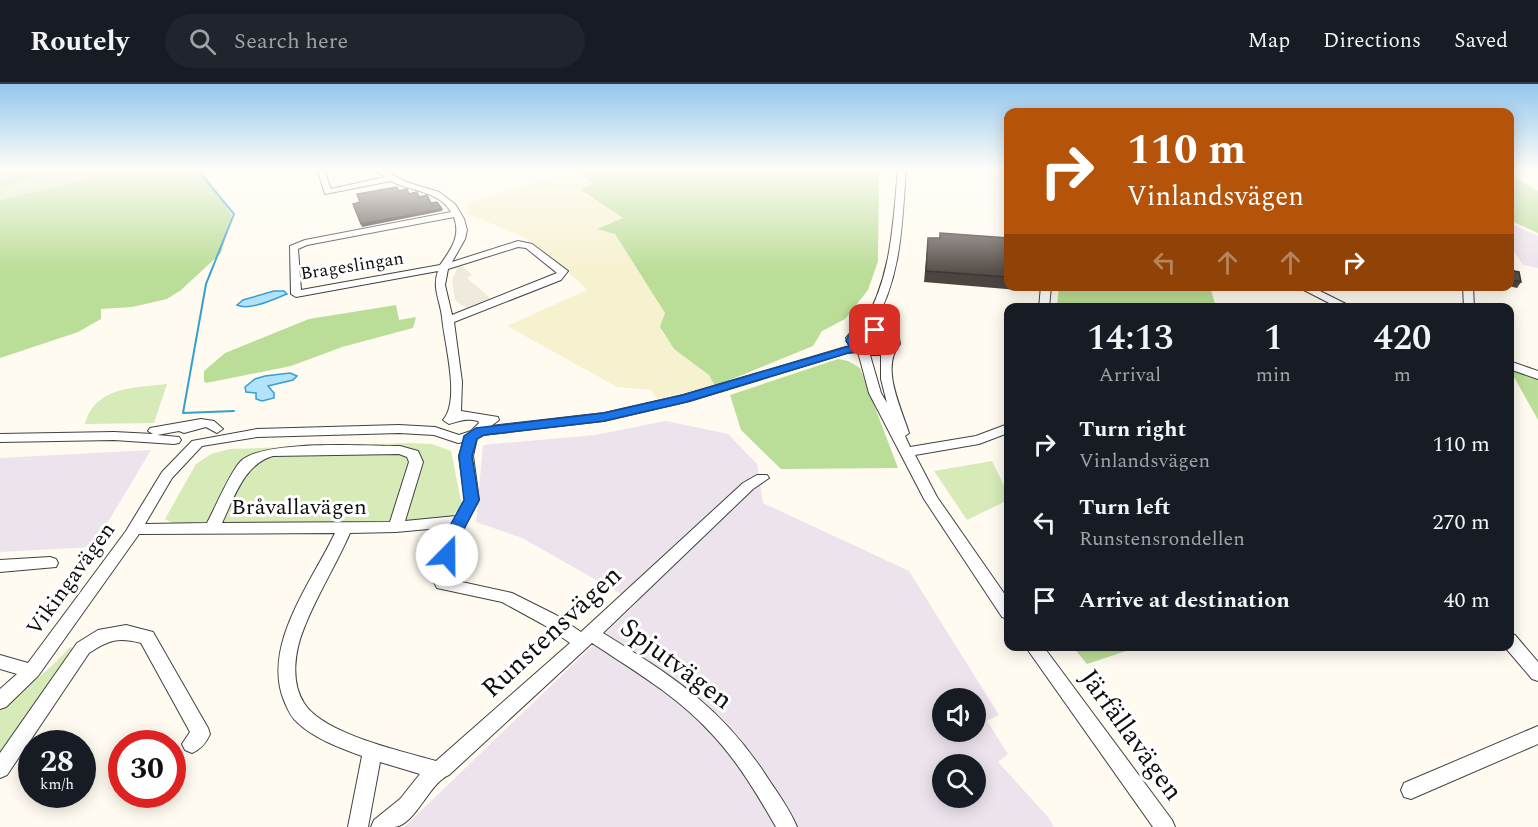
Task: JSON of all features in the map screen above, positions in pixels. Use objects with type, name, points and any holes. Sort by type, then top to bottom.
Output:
[{"type":"street","points":[[450,203],[464,228],[445,267],[440,283],[457,400],[452,418],[444,426],[448,436],[466,456]]},
{"type":"street","points":[[898,203],[893,268],[883,301],[852,341],[861,350],[875,393],[931,499],[1004,606]]},
{"type":"street","name":"Brageslingan","points":[[445,267],[296,294],[292,248],[305,243],[457,214]]},
{"type":"street","points":[[445,267],[522,244],[529,246],[563,273],[556,278],[447,321]]},
{"type":"street","points":[[1312,291],[1338,303]]},
{"type":"street","points":[[883,301],[886,333],[894,341],[885,358],[891,394],[908,452]]},
{"type":"street","points":[[800,364],[859,333],[886,333]]},
{"type":"street","points":[[114,436],[175,441],[184,446],[257,434],[399,429],[452,418],[477,425],[524,425],[604,417],[686,398],[827,356],[861,350],[879,352],[888,350]]},
{"type":"street","points":[[827,356],[845,357],[859,362],[870,374]]},
{"type":"street","points":[[1514,367],[1538,375]]},
{"type":"street","points":[[457,400],[477,425]]},
{"type":"street","points":[[0,438],[114,436],[207,423],[212,423],[217,429],[257,434]]},
{"type":"street","points":[[175,441],[176,434],[191,425]]},
{"type":"street","points":[[399,429],[448,436],[477,425]]},
{"type":"street","points":[[462,521],[472,500],[466,456],[477,425]]},
{"type":"street","name":"Vikingavägen","points":[[0,701],[33,671],[135,529],[167,475],[200,443],[215,434],[217,429]]},
{"type":"street","points":[[908,452],[979,440],[1004,430]]},
{"type":"street","name":"Vikingavägen","points":[[167,475],[175,441]]},
{"type":"street","points":[[211,528],[245,465],[257,456],[273,452],[400,450],[413,454],[416,462],[396,527]]},
{"type":"street","name":"Runstensvägen","points":[[381,827],[406,806],[436,771],[442,769],[586,638],[748,486],[762,478]]},
{"type":"street","name":"Bråvallavägen","points":[[135,529],[396,527],[462,521]]},
{"type":"street","name":"Spjutvägen","points":[[462,521],[454,533],[439,577],[443,584],[506,597],[634,662],[685,698],[728,738],[765,788],[787,827]]},
{"type":"street","points":[[345,527],[311,593],[289,646],[286,680],[301,714],[345,741],[372,752],[436,771]]},
{"type":"street","points":[[0,566],[50,563]]},
{"type":"street","points":[[0,768],[83,648],[104,635],[126,632],[147,637],[201,734],[192,744]]},
{"type":"street","points":[[1514,646],[1538,674]]},
{"type":"street","name":"Järfällavägen","points":[[1037,651],[1165,827]]},
{"type":"street","points":[[0,662],[33,671]]},
{"type":"street","points":[[1411,790],[1538,735]]},
{"type":"street","points":[[358,827],[372,752]]},
{"type":"shaded area","points":[[467,203],[601,203],[624,218],[598,229],[615,234],[665,313],[660,328],[674,349],[709,375],[715,386],[657,399],[651,390],[617,387],[507,326],[587,290],[558,262],[524,237],[463,212],[468,211]]},
{"type":"shaded area","points":[[1514,225],[1538,236],[1538,268],[1523,265],[1514,252]]},
{"type":"shaded area","points":[[461,265],[472,275],[467,278],[490,298],[466,308],[455,300],[452,280],[458,266]]},
{"type":"shaded area","points":[[666,421],[728,434],[757,464],[763,503],[909,571],[982,688],[932,688],[932,742],[986,742],[986,694],[999,715],[987,721],[1008,754],[998,762],[1048,817],[1054,827],[404,827],[637,603],[522,538],[476,522],[483,445],[595,435]]},
{"type":"shaded area","points":[[151,450],[93,547],[0,552],[0,458]]},
{"type":"green space","points":[[0,203],[224,203],[232,215],[221,253],[181,290],[167,299],[132,307],[101,309],[101,319],[78,332],[0,358]]},
{"type":"green space","points":[[600,203],[879,203],[878,261],[868,290],[845,319],[822,331],[813,346],[715,386],[709,375],[674,349],[660,327],[665,313],[615,234],[597,229],[623,218]]},
{"type":"green space","points":[[1514,203],[1538,203],[1538,233],[1514,222]]},
{"type":"green space","points":[[1059,291],[1211,291],[1215,303],[1057,303]]},
{"type":"green space","points":[[396,305],[399,320],[416,317],[413,328],[342,347],[291,366],[206,383],[204,381],[204,371],[225,353],[309,319]]},
{"type":"green space","points":[[838,359],[848,361],[860,368],[898,468],[781,469],[741,430],[730,395]]},
{"type":"green space","points":[[1514,372],[1538,380],[1538,420],[1514,377]]},
{"type":"green space","points":[[167,384],[154,423],[85,424],[90,412],[107,396],[130,388]]},
{"type":"green space","points":[[432,444],[451,451],[462,506],[452,516],[396,527],[174,524],[165,519],[196,464],[211,454],[230,449]]},
{"type":"green space","points":[[992,461],[1004,486],[1004,502],[967,520],[934,471]]},
{"type":"green space","points":[[70,647],[75,649],[0,753],[0,710],[45,672]]},
{"type":"green space","points":[[1076,651],[1126,651],[1087,664]]},
{"type":"water","points":[[274,291],[284,291],[287,294],[248,307],[237,305],[243,300]]},
{"type":"water","points":[[290,373],[297,376],[293,380],[268,386],[274,393],[274,398],[262,401],[256,399],[256,393],[246,392],[245,387],[255,379]]},
{"type":"building","points":[[437,203],[442,209],[361,224],[353,204]]},
{"type":"building","points":[[940,233],[1004,238],[1004,277],[926,271],[928,238],[940,238]]},
{"type":"building","points":[[1514,271],[1519,272],[1521,282],[1514,280]]},
{"type":"waterway","points":[[225,203],[234,214],[206,284],[183,413],[234,411]]},
{"type":"route","points":[[447,555],[454,533],[472,500],[466,456],[471,436],[481,431],[604,417],[686,398],[779,372],[846,350],[858,349],[852,341],[854,335],[860,331],[875,330]]}]
